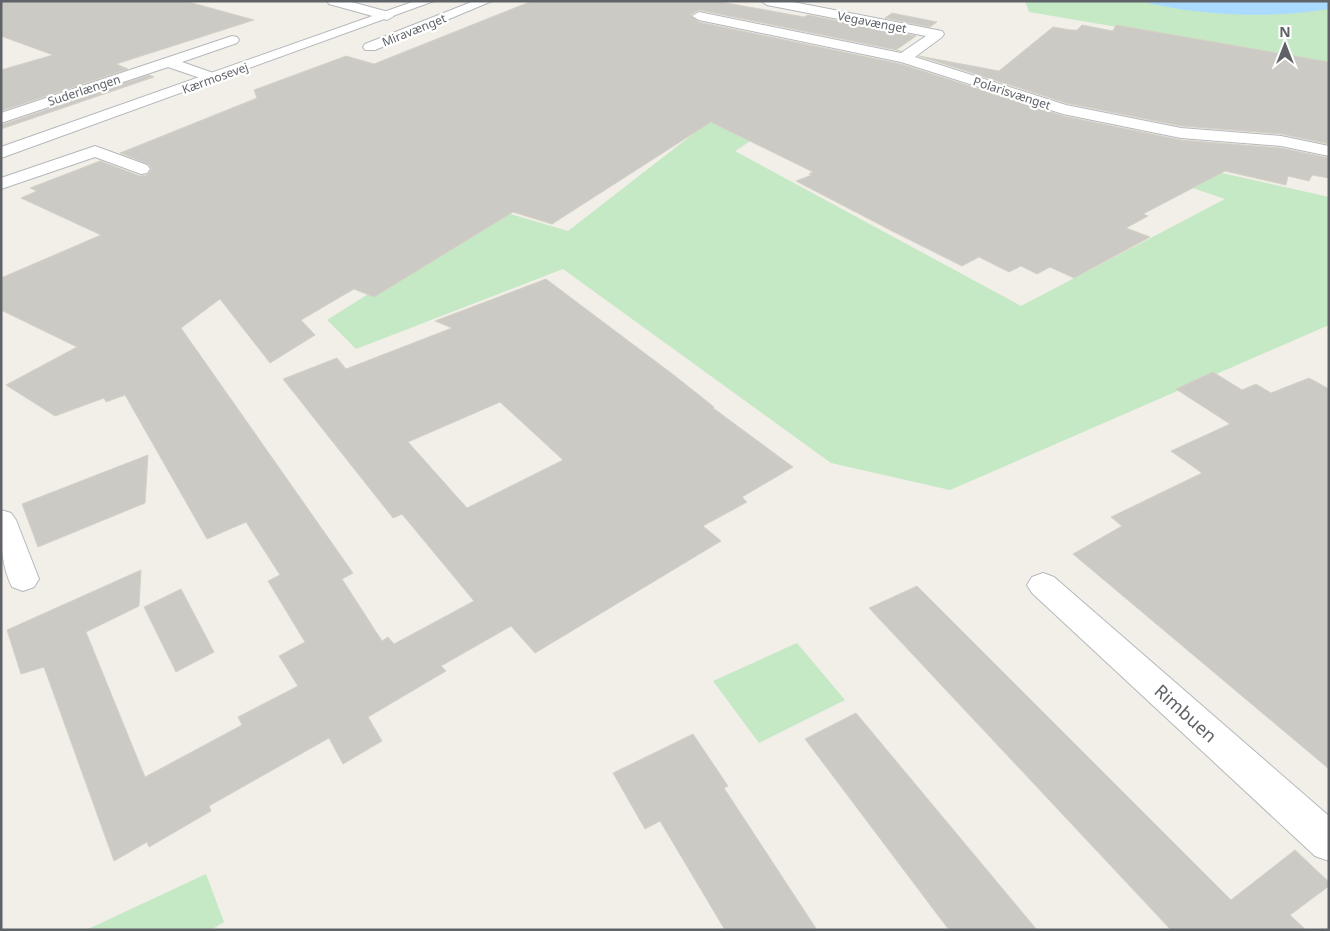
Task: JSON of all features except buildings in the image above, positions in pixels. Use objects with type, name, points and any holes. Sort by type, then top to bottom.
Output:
[{"type":"street","name":"Kærmosevej","points":[[1,154],[428,1]]},
{"type":"street","name":"Miravænget","points":[[370,47],[486,1]]},
{"type":"street","name":"Vegavænget","points":[[767,1],[937,34],[904,58]]},
{"type":"street","points":[[340,2],[387,16]]},
{"type":"street","name":"Polarisvænget","points":[[699,16],[904,58],[1064,109],[1181,133],[1281,141],[1329,151]]},
{"type":"street","name":"Suderlængen","points":[[1,118],[232,40]]},
{"type":"street","points":[[168,62],[214,78]]},
{"type":"street","points":[[1,184],[95,151],[141,169]]},
{"type":"street","points":[[1,520],[23,579]]},
{"type":"street","name":"Rimbuen","points":[[1042,585],[1329,842]]},
{"type":"green space","points":[[1025,1],[1329,1],[1329,63],[1029,12]]},
{"type":"green space","points":[[571,69],[791,115],[735,151],[1021,306],[1225,199],[1116,162],[1124,151],[1329,197],[1329,325],[950,490],[831,463],[563,269],[356,349],[327,320],[500,211],[568,231],[693,134]]},
{"type":"green space","points":[[797,643],[845,700],[759,743],[713,681]]},
{"type":"green space","points":[[206,874],[224,922],[211,930],[86,930]]},
{"type":"water","points":[[1140,1],[1329,1],[1329,9],[1258,15],[1210,13]]}]
